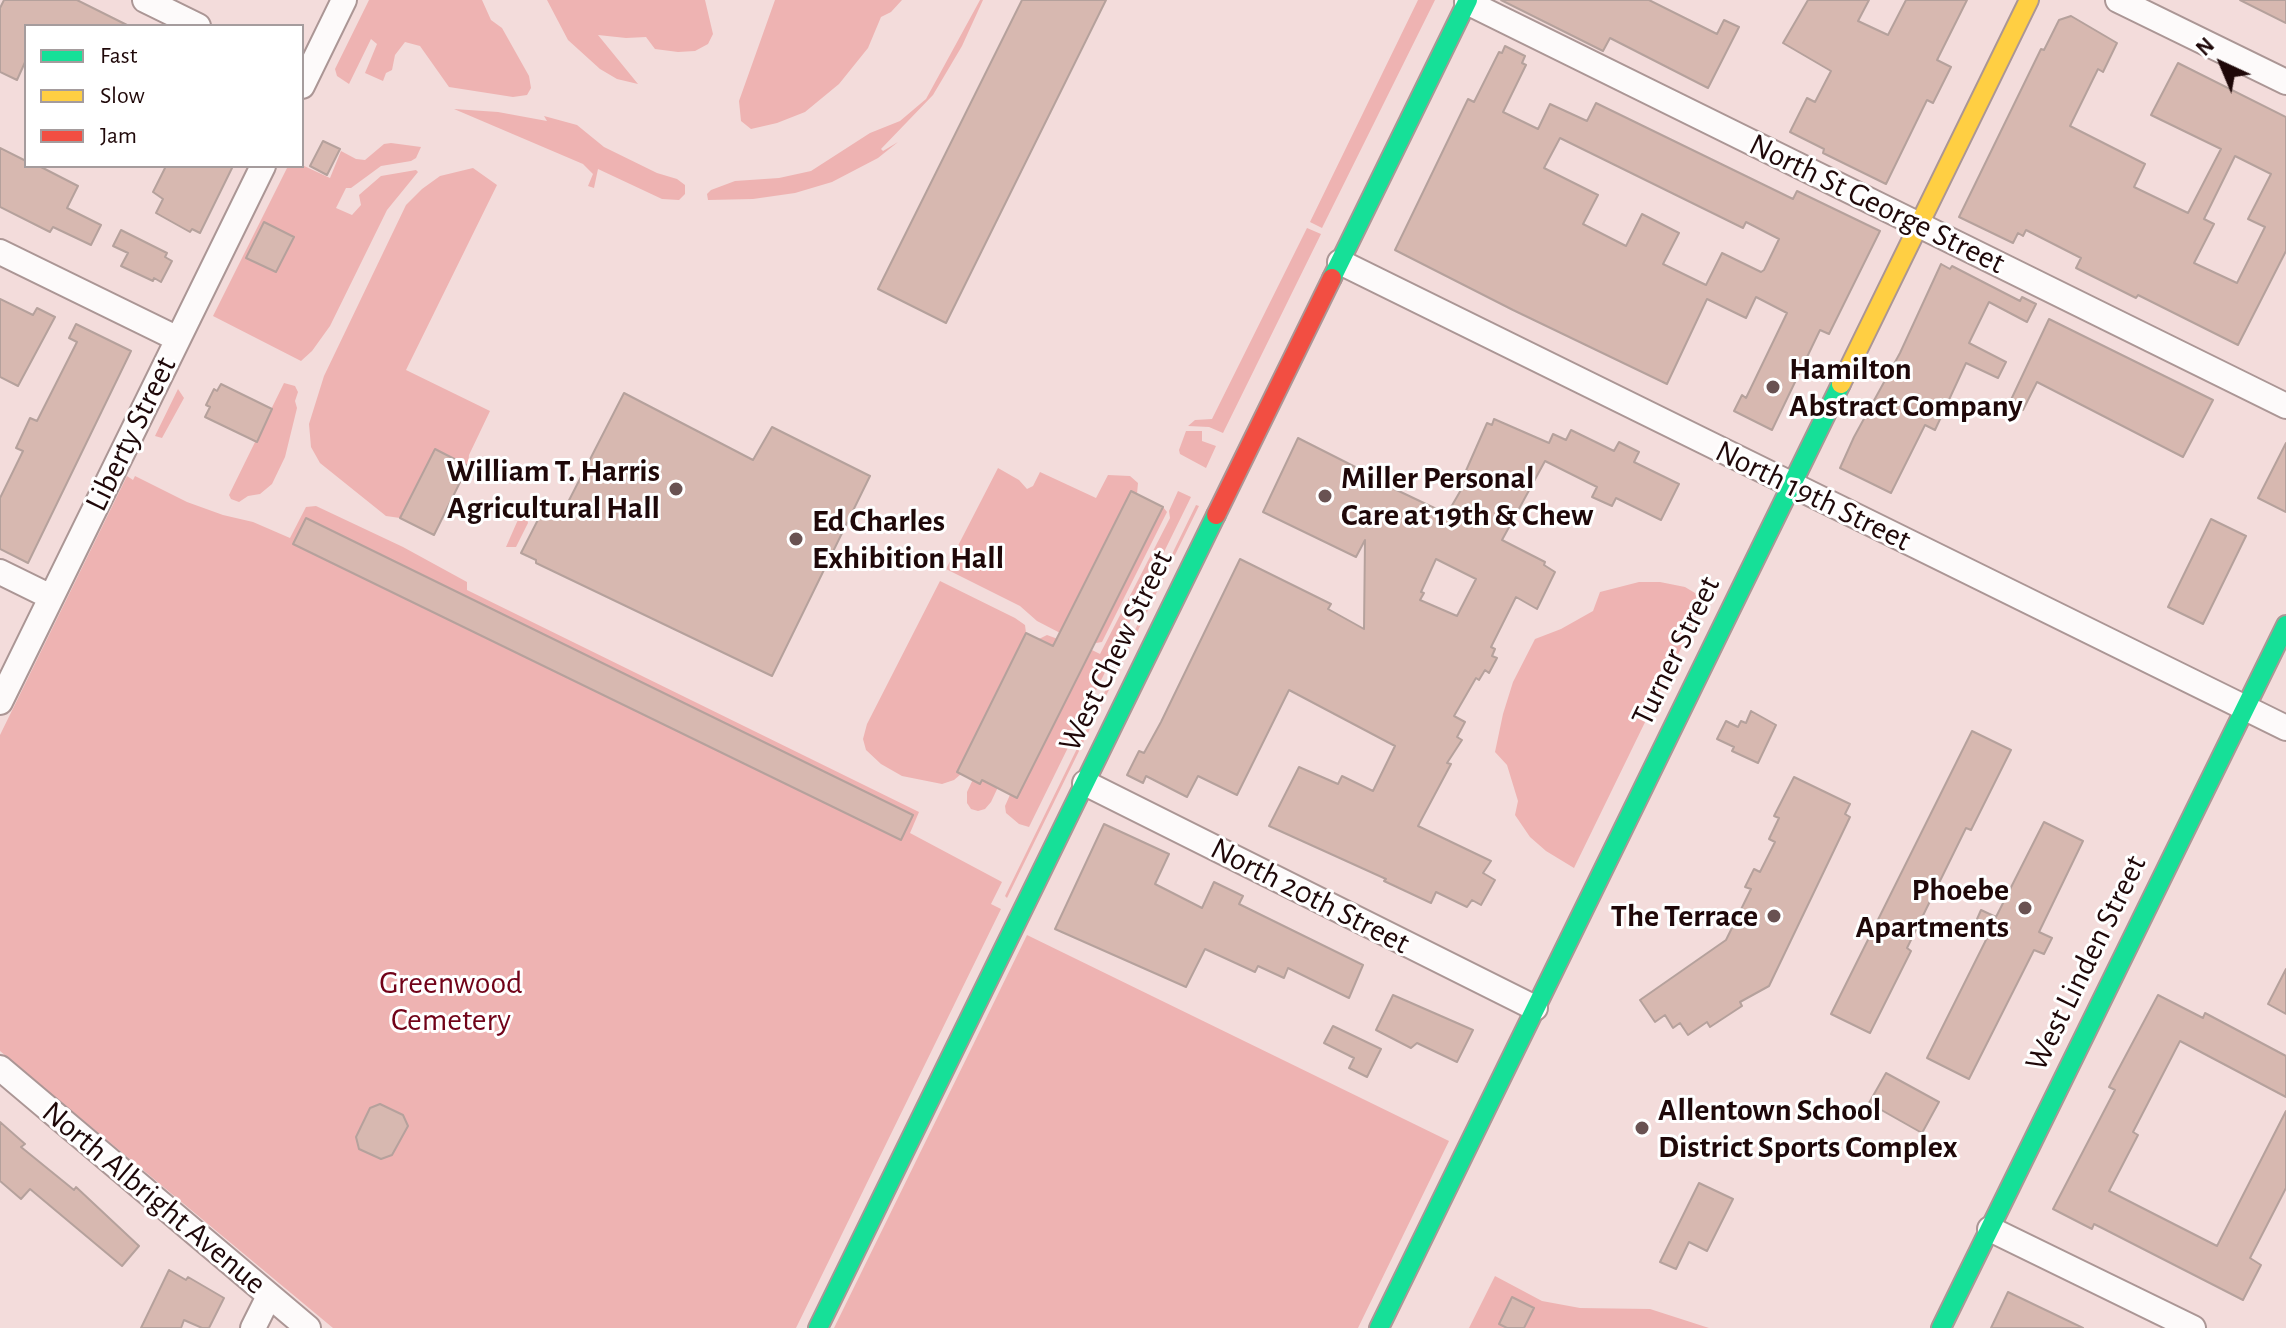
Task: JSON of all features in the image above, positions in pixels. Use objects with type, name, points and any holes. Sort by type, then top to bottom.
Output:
[{"type":"street","points":[[145,0],[194,24]]},
{"type":"street","points":[[304,78],[344,0]]},
{"type":"street","name":"Turner Street","points":[[1379,1328],[2029,0]]},
{"type":"street","points":[[2118,0],[2286,82]]},
{"type":"street","name":"North St George Street","points":[[1468,1],[2286,406]]},
{"type":"street","name":"West Chew Street","points":[[818,1328],[1468,1]]},
{"type":"street","name":"Liberty Street","points":[[0,702],[262,168]]},
{"type":"street","points":[[0,252],[178,339]]},
{"type":"street","name":"North 19th Street","points":[[1340,262],[2286,728]]},
{"type":"street","points":[[0,572],[51,597]]},
{"type":"street","name":"West Linden Street","points":[[1941,1328],[2286,625]]},
{"type":"street","name":"North 20th Street","points":[[1085,783],[1535,1008]]},
{"type":"street","name":"North Albright Avenue","points":[[0,1068],[308,1328]]},
{"type":"street","points":[[1990,1229],[2193,1328]]},
{"type":"street","points":[[253,1328],[269,1296]]},
{"type":"green space","points":[[369,0],[482,0],[491,20],[502,28],[529,76],[531,88],[527,95],[513,97],[449,87],[420,46],[405,42],[395,55],[392,70],[386,73],[383,81],[365,73],[377,44],[371,39],[349,84],[337,76],[335,69]]},
{"type":"green space","points":[[547,0],[705,0],[713,34],[708,44],[695,51],[678,52],[655,49],[646,37],[598,35],[638,84],[617,79],[600,69],[568,40]]},
{"type":"green space","points":[[775,0],[902,0],[891,12],[881,17],[868,48],[839,84],[805,112],[751,129],[741,121],[739,101]]},
{"type":"green space","points":[[980,0],[983,0],[962,46],[933,95],[881,149],[883,151],[898,142],[878,158],[832,182],[795,193],[753,199],[708,200],[707,194],[711,190],[735,181],[779,178],[811,171],[870,133],[900,121],[926,99]]},
{"type":"green space","points":[[1418,0],[1435,0],[1322,228],[1310,222]]},
{"type":"green space","points":[[454,109],[498,112],[547,121],[544,116],[577,125],[604,147],[657,173],[677,179],[685,185],[685,194],[679,200],[662,199],[598,169],[594,188],[588,186],[593,174],[583,164]]},
{"type":"green space","points":[[384,144],[421,147],[411,161],[381,166],[351,188],[346,188],[336,208],[352,215],[361,205],[359,195],[381,176],[418,172],[387,210],[330,326],[312,351],[301,361],[213,316],[287,168],[304,166],[330,178],[341,151],[365,160]]},
{"type":"green space","points":[[473,168],[497,185],[406,370],[490,411],[469,455],[468,466],[435,449],[400,518],[386,516],[320,463],[311,447],[309,424],[324,376],[406,205],[440,176]]},
{"type":"green space","points":[[1307,228],[1321,234],[1223,433],[1209,427],[1188,426],[1195,420],[1212,419]]},
{"type":"green space","points":[[284,383],[295,386],[298,392],[285,457],[272,484],[260,494],[248,496],[239,502],[231,499],[229,495]]},
{"type":"green space","points":[[178,389],[184,398],[162,438],[155,436]]},
{"type":"green space","points":[[1186,431],[1202,431],[1202,441],[1216,446],[1206,468],[1180,454]]},
{"type":"green space","points":[[998,468],[1019,480],[1027,489],[1033,486],[1040,472],[1096,498],[1108,475],[1130,476],[1138,483],[1137,494],[1131,492],[1065,622],[1064,635],[1037,621],[1020,606],[946,569]]},
{"type":"green space","name":"Greenwood Cemetery","points":[[127,476],[133,480],[135,476],[187,502],[253,522],[290,538],[306,507],[316,506],[403,547],[467,582],[467,590],[919,812],[910,833],[1002,882],[991,904],[1001,909],[796,1328],[333,1328],[0,1051],[0,735]]},
{"type":"green space","points":[[1178,491],[1191,497],[1029,827],[1019,824],[1006,813],[1005,806],[1078,643],[1100,654],[1170,518],[1169,511]]},
{"type":"green space","points":[[1196,505],[1199,506],[1007,898],[1005,896]]},
{"type":"green space","points":[[524,506],[528,523],[516,547],[506,547]]},
{"type":"green space","points":[[1163,507],[1167,512],[1102,642],[1092,641]]},
{"type":"green space","points":[[940,581],[1015,618],[1025,625],[1026,633],[957,771],[961,774],[942,784],[902,776],[881,764],[866,750],[863,739],[867,724]]},
{"type":"green space","points":[[1639,582],[1685,587],[1705,599],[1574,868],[1530,837],[1515,815],[1518,801],[1507,765],[1495,752],[1503,714],[1513,682],[1535,639],[1593,611],[1600,592]]},
{"type":"green space","points":[[1047,635],[1066,642],[991,802],[985,809],[971,809],[967,803],[967,792],[1039,639]]},
{"type":"green space","points":[[1027,935],[1449,1141],[1358,1328],[834,1328]]},
{"type":"green space","points":[[1495,1276],[1542,1301],[1580,1308],[1650,1309],[1709,1328],[1469,1328]]},
{"type":"building","points":[[4,0],[77,0],[125,24],[24,24],[24,64],[17,80],[0,72],[0,8]]},
{"type":"building","points":[[1022,0],[1106,0],[946,323],[878,289]]},
{"type":"building","points":[[1501,0],[1649,0],[1717,34],[1724,20],[1739,27],[1708,88],[1610,38],[1603,51]]},
{"type":"building","points":[[1808,0],[1869,0],[1858,21],[1888,35],[1906,0],[1967,0],[1937,60],[1951,67],[1933,103],[1927,100],[1886,184],[1823,153],[1824,149],[1790,132],[1807,98],[1815,102],[1831,71],[1783,43]]},
{"type":"building","points":[[2240,0],[2286,0],[2286,23]]},
{"type":"building","points":[[2071,16],[2117,43],[2103,72],[2098,69],[2070,126],[2145,164],[2134,187],[2188,213],[2221,149],[2151,115],[2178,63],[2286,117],[2286,251],[2238,345],[2076,268],[2081,258],[2026,230],[2023,236],[2018,233],[2013,243],[1959,217],[2041,49],[2044,50],[2059,20]],"holes":[[[2235,156],[2271,174],[2248,219],[2265,227],[2237,283],[2194,263],[2214,224],[2204,219]]]},
{"type":"building","points":[[1505,46],[1525,56],[1522,63],[1526,65],[1503,112],[1538,129],[1550,104],[1587,121],[1596,103],[1793,199],[1797,191],[1880,231],[1829,334],[1820,330],[1772,430],[1734,411],[1742,395],[1746,398],[1787,313],[1756,297],[1746,318],[1707,299],[1667,384],[1395,250],[1468,99],[1474,102],[1499,52],[1502,53]],"holes":[[[1560,138],[1743,228],[1746,222],[1779,239],[1764,270],[1761,272],[1722,253],[1706,285],[1663,264],[1679,233],[1642,214],[1626,246],[1583,224],[1598,195],[1544,168]]]},
{"type":"building","points":[[323,141],[340,149],[327,175],[310,166]]},
{"type":"building","points":[[0,148],[24,160],[24,168],[43,168],[78,186],[67,208],[101,225],[91,245],[53,227],[50,232],[0,207]]},
{"type":"building","points":[[165,168],[232,168],[200,233],[192,229],[190,232],[156,213],[163,199],[153,192]]},
{"type":"building","points":[[264,222],[294,237],[276,272],[246,258]]},
{"type":"building","points":[[121,230],[167,253],[165,257],[172,261],[161,282],[121,266],[128,253],[113,246]]},
{"type":"building","points":[[1941,264],[1950,269],[1952,266],[2020,301],[2022,297],[2036,304],[2027,322],[1989,302],[1969,343],[2006,362],[1998,378],[1966,363],[1935,430],[1925,425],[1891,493],[1840,468],[1900,353]]},
{"type":"building","points":[[0,299],[33,315],[37,308],[55,317],[18,386],[0,377]]},
{"type":"building","points":[[2049,319],[2213,400],[2183,457],[2037,382],[2023,410],[2009,404]]},
{"type":"building","points":[[76,324],[131,351],[28,563],[0,549],[0,498],[23,451],[16,448],[30,418],[37,421],[77,342],[69,338]]},
{"type":"building","points":[[221,384],[272,409],[257,442],[205,417],[210,407],[206,405],[214,389],[217,391]]},
{"type":"building","points":[[624,393],[753,460],[772,427],[870,476],[772,676],[521,553],[546,504],[563,512]]},
{"type":"building","points":[[1494,419],[1549,443],[1553,434],[1566,440],[1571,430],[1614,451],[1619,442],[1639,452],[1634,462],[1679,484],[1661,520],[1616,498],[1612,506],[1592,497],[1597,487],[1545,461],[1502,540],[1545,562],[1544,565],[1555,572],[1537,609],[1516,597],[1491,647],[1495,649],[1492,656],[1497,658],[1489,673],[1485,670],[1479,680],[1476,678],[1454,716],[1465,722],[1457,737],[1462,740],[1447,763],[1451,764],[1418,826],[1491,861],[1483,873],[1495,880],[1481,905],[1472,900],[1467,907],[1436,892],[1431,903],[1269,826],[1299,767],[1338,784],[1342,776],[1373,791],[1395,746],[1289,690],[1237,795],[1198,776],[1187,797],[1146,776],[1143,783],[1127,775],[1139,751],[1144,753],[1161,722],[1240,559],[1331,604],[1328,609],[1364,629],[1365,540],[1356,557],[1263,512],[1298,438],[1447,514],[1465,483],[1461,482],[1487,423],[1492,425]],"holes":[[[1436,559],[1476,579],[1457,616],[1420,600]]]},
{"type":"building","points":[[2286,443],[2286,512],[2258,498]]},
{"type":"building","points":[[435,449],[468,466],[434,535],[400,518]]},
{"type":"building","points":[[1131,491],[1163,507],[1017,798],[982,780],[980,784],[957,772],[1026,633],[1053,646]]},
{"type":"building","points":[[306,518],[913,815],[901,840],[293,544]]},
{"type":"building","points":[[2211,519],[2246,536],[2203,624],[2168,607]]},
{"type":"building","points":[[1751,711],[1776,725],[1758,763],[1732,751],[1734,747],[1717,739],[1726,721],[1738,727],[1741,721],[1746,723]]},
{"type":"building","points":[[1972,731],[2011,750],[1971,830],[1966,828],[1907,948],[1911,951],[1870,1033],[1831,1014]]},
{"type":"building","name":"The Terrace","points":[[1794,777],[1850,804],[1845,814],[1850,817],[1769,986],[1740,1002],[1742,1006],[1710,1027],[1707,1022],[1688,1035],[1680,1023],[1673,1028],[1665,1015],[1655,1022],[1640,1000],[1726,940],[1751,889],[1745,887],[1754,869],[1760,872],[1775,842],[1769,839],[1779,818],[1774,816]]},
{"type":"building","points":[[2044,822],[2083,841],[2039,932],[2052,938],[2044,954],[2034,950],[1969,1079],[1927,1058],[1989,934],[1974,926],[1981,910],[1996,917]]},
{"type":"building","points":[[1104,824],[1169,854],[1155,884],[1202,908],[1214,882],[1243,896],[1239,904],[1363,965],[1349,998],[1288,968],[1284,978],[1258,966],[1255,972],[1205,949],[1186,987],[1055,929]]},
{"type":"building","points":[[2286,969],[2286,1014],[2268,1004]]},
{"type":"building","points":[[1393,995],[1473,1030],[1457,1062],[1417,1043],[1411,1048],[1376,1030]]},
{"type":"building","points":[[2158,995],[2203,1018],[2205,1013],[2286,1056],[2286,1097],[2180,1041],[2133,1132],[2138,1135],[2109,1191],[2217,1246],[2286,1111],[2286,1188],[2250,1258],[2261,1265],[2243,1300],[2094,1224],[2092,1229],[2053,1209],[2115,1090],[2109,1087]]},
{"type":"building","points":[[1333,1026],[1381,1049],[1367,1077],[1349,1068],[1354,1058],[1324,1043]]},
{"type":"building","points":[[1886,1073],[1939,1102],[1922,1133],[1869,1103]]},
{"type":"building","points":[[380,1104],[403,1115],[408,1126],[392,1155],[381,1159],[359,1149],[356,1137],[370,1108]]},
{"type":"building","points":[[0,1122],[25,1144],[21,1147],[74,1190],[76,1187],[139,1246],[122,1266],[30,1189],[21,1199],[0,1181]]},
{"type":"building","points":[[1699,1183],[1733,1199],[1707,1251],[1689,1242],[1676,1269],[1660,1262]]},
{"type":"building","points":[[169,1270],[224,1298],[209,1328],[184,1320],[181,1328],[141,1328]]},
{"type":"building","points":[[2008,1292],[2083,1328],[1991,1328]]},
{"type":"building","points":[[1512,1297],[1534,1308],[1524,1328],[1507,1328],[1499,1324]]},
{"type":"traffic: fast","points":[[1332,278],[1468,0]]},
{"type":"traffic: fast","points":[[1379,1328],[1841,384]]},
{"type":"traffic: fast","points":[[818,1328],[1216,515]]},
{"type":"traffic: fast","points":[[1941,1328],[2286,625]]},
{"type":"traffic: slow","points":[[1841,384],[2029,0]]},
{"type":"traffic: jam","points":[[1216,515],[1332,278]]},
{"type":"place","name":"Hamilton Abstract Company","points":[[1773,387]]},
{"type":"place","name":"William T. Harris Agricultural Hall","points":[[676,489]]},
{"type":"place","name":"Miller Personal Care at 19th & Chew","points":[[1325,496]]},
{"type":"place","name":"Ed Charles Exhibition Hall","points":[[796,539]]},
{"type":"place","name":"Phoebe Apartments","points":[[2025,908]]},
{"type":"place","name":"The Terrace","points":[[1774,916]]},
{"type":"place","name":"Allentown School District Sports Complex","points":[[1642,1128]]}]
